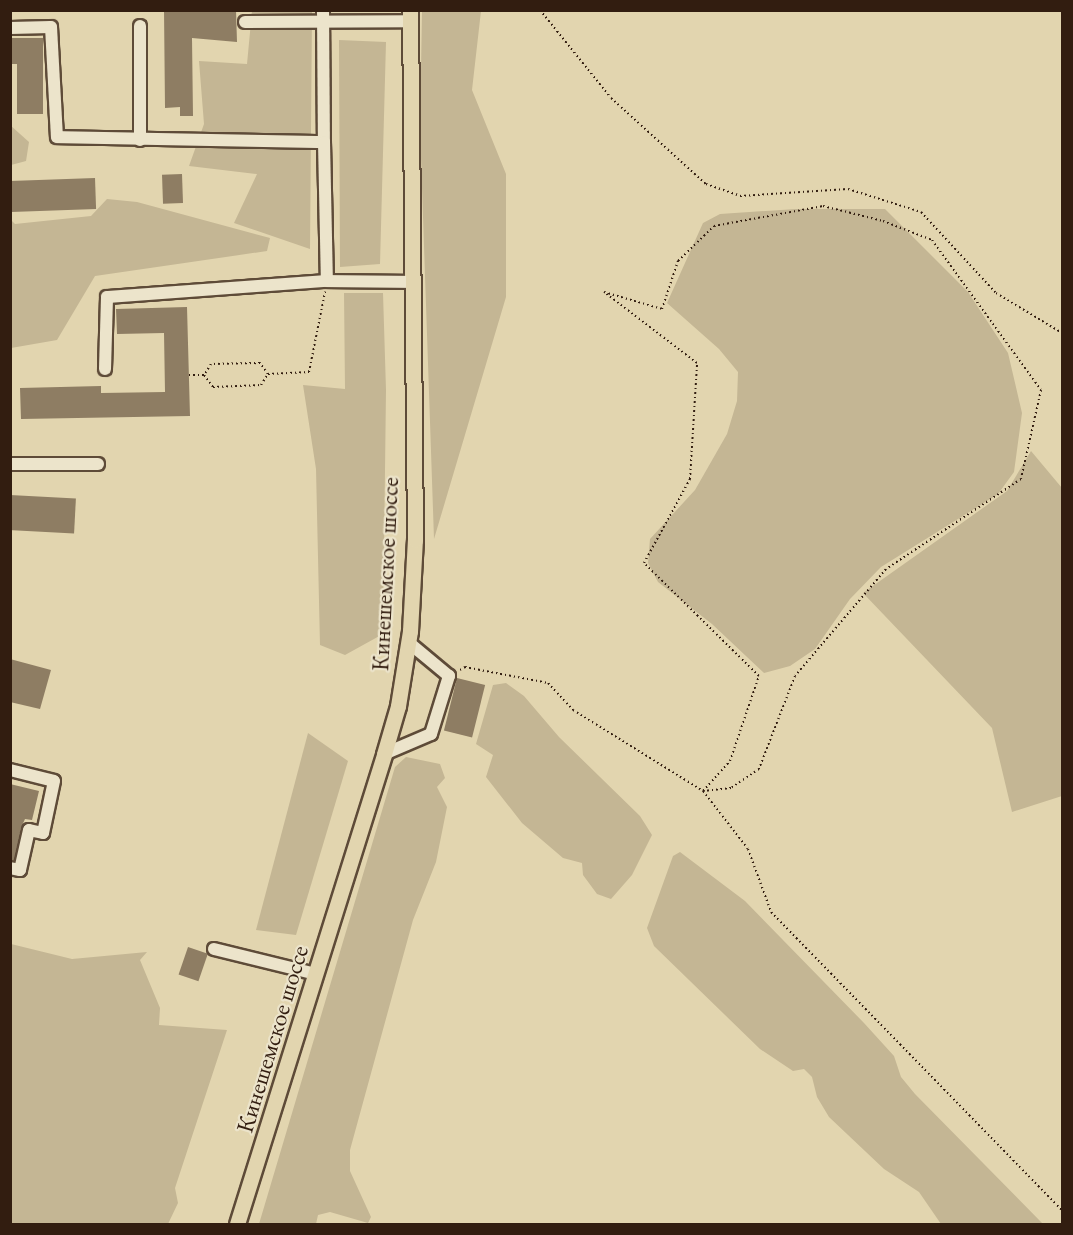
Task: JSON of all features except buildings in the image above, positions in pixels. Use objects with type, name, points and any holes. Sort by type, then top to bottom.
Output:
[{"type":"main road","name":"Кинешемское шоссе","points":[[237,1224],[384,754],[398,706],[408,642],[415,540],[410,16]]},
{"type":"street","points":[[323,16],[327,281]]},
{"type":"street","points":[[245,22],[323,16],[410,16]]},
{"type":"street","points":[[140,26],[140,140]]},
{"type":"street","points":[[10,28],[51,27],[57,137],[324,142]]},
{"type":"street","points":[[105,369],[107,297],[327,281],[413,282]]},
{"type":"street","points":[[10,464],[98,464]]},
{"type":"street","points":[[384,754],[431,734],[449,676],[408,642]]},
{"type":"street","points":[[10,770],[54,781],[43,833],[28,830],[20,870],[10,868]]},
{"type":"street","points":[[214,949],[316,974]]},
{"type":"path","points":[[540,10],[611,98],[706,184],[740,196],[848,189],[921,212],[996,292],[1062,333]]},
{"type":"path","points":[[824,206],[883,221],[932,240],[1041,390],[1021,478],[886,569],[795,676],[759,769],[731,788],[703,791],[730,761],[759,676],[644,563],[690,479],[697,363],[604,292],[662,309],[678,261],[714,226],[824,206]]},
{"type":"path","points":[[268,374],[309,372],[327,281]]},
{"type":"path","points":[[204,375],[211,364],[250,363],[260,363],[268,374]]},
{"type":"path","points":[[204,375],[213,387],[261,385],[268,374]]},
{"type":"path","points":[[189,375],[204,375]]},
{"type":"path","points":[[449,676],[465,668],[548,683],[573,710],[703,791],[748,849],[771,912],[1062,1210]]},
{"type":"shaded area","points":[[252,11],[312,11],[310,249],[234,223],[257,174],[189,166],[204,124],[199,61],[247,64]]},
{"type":"shaded area","points":[[422,11],[481,11],[472,90],[506,174],[506,297],[434,539],[420,129]]},
{"type":"shaded area","points":[[339,40],[386,42],[380,264],[340,267]]},
{"type":"shaded area","points":[[10,125],[29,142],[26,161],[11,165]]},
{"type":"shaded area","points":[[107,199],[137,202],[270,238],[267,251],[95,276],[57,340],[11,348],[11,220],[15,224],[91,216]]},
{"type":"shaded area","points":[[796,209],[885,209],[968,292],[1008,353],[1022,413],[1014,472],[998,494],[881,567],[850,599],[815,649],[790,666],[764,673],[712,624],[658,582],[648,563],[650,539],[695,490],[727,434],[737,401],[738,372],[719,349],[667,303],[703,223],[720,214]]},
{"type":"shaded area","points":[[344,293],[383,293],[386,390],[383,634],[345,655],[320,645],[316,469],[303,385],[345,389]]},
{"type":"shaded area","points":[[1031,451],[1062,488],[1062,796],[1012,812],[992,728],[863,593],[1007,491]]},
{"type":"shaded area","points":[[506,683],[524,696],[559,737],[640,816],[652,835],[632,875],[611,899],[597,894],[583,875],[582,863],[563,858],[522,823],[486,777],[493,755],[476,744],[493,685]]},
{"type":"shaded area","points":[[308,733],[348,761],[296,935],[256,930]]},
{"type":"shaded area","points":[[406,757],[440,764],[445,778],[437,787],[447,807],[436,862],[413,920],[350,1150],[350,1171],[371,1217],[368,1223],[330,1212],[318,1215],[316,1224],[259,1224],[395,767]]},
{"type":"shaded area","points":[[680,852],[745,901],[894,1056],[901,1077],[915,1094],[1043,1224],[941,1224],[919,1192],[884,1169],[829,1117],[817,1097],[812,1077],[804,1069],[793,1071],[760,1049],[654,946],[647,928],[673,856]]},
{"type":"shaded area","points":[[11,944],[72,959],[147,952],[140,960],[160,1008],[159,1025],[227,1030],[175,1188],[178,1203],[168,1224],[11,1224]]}]
